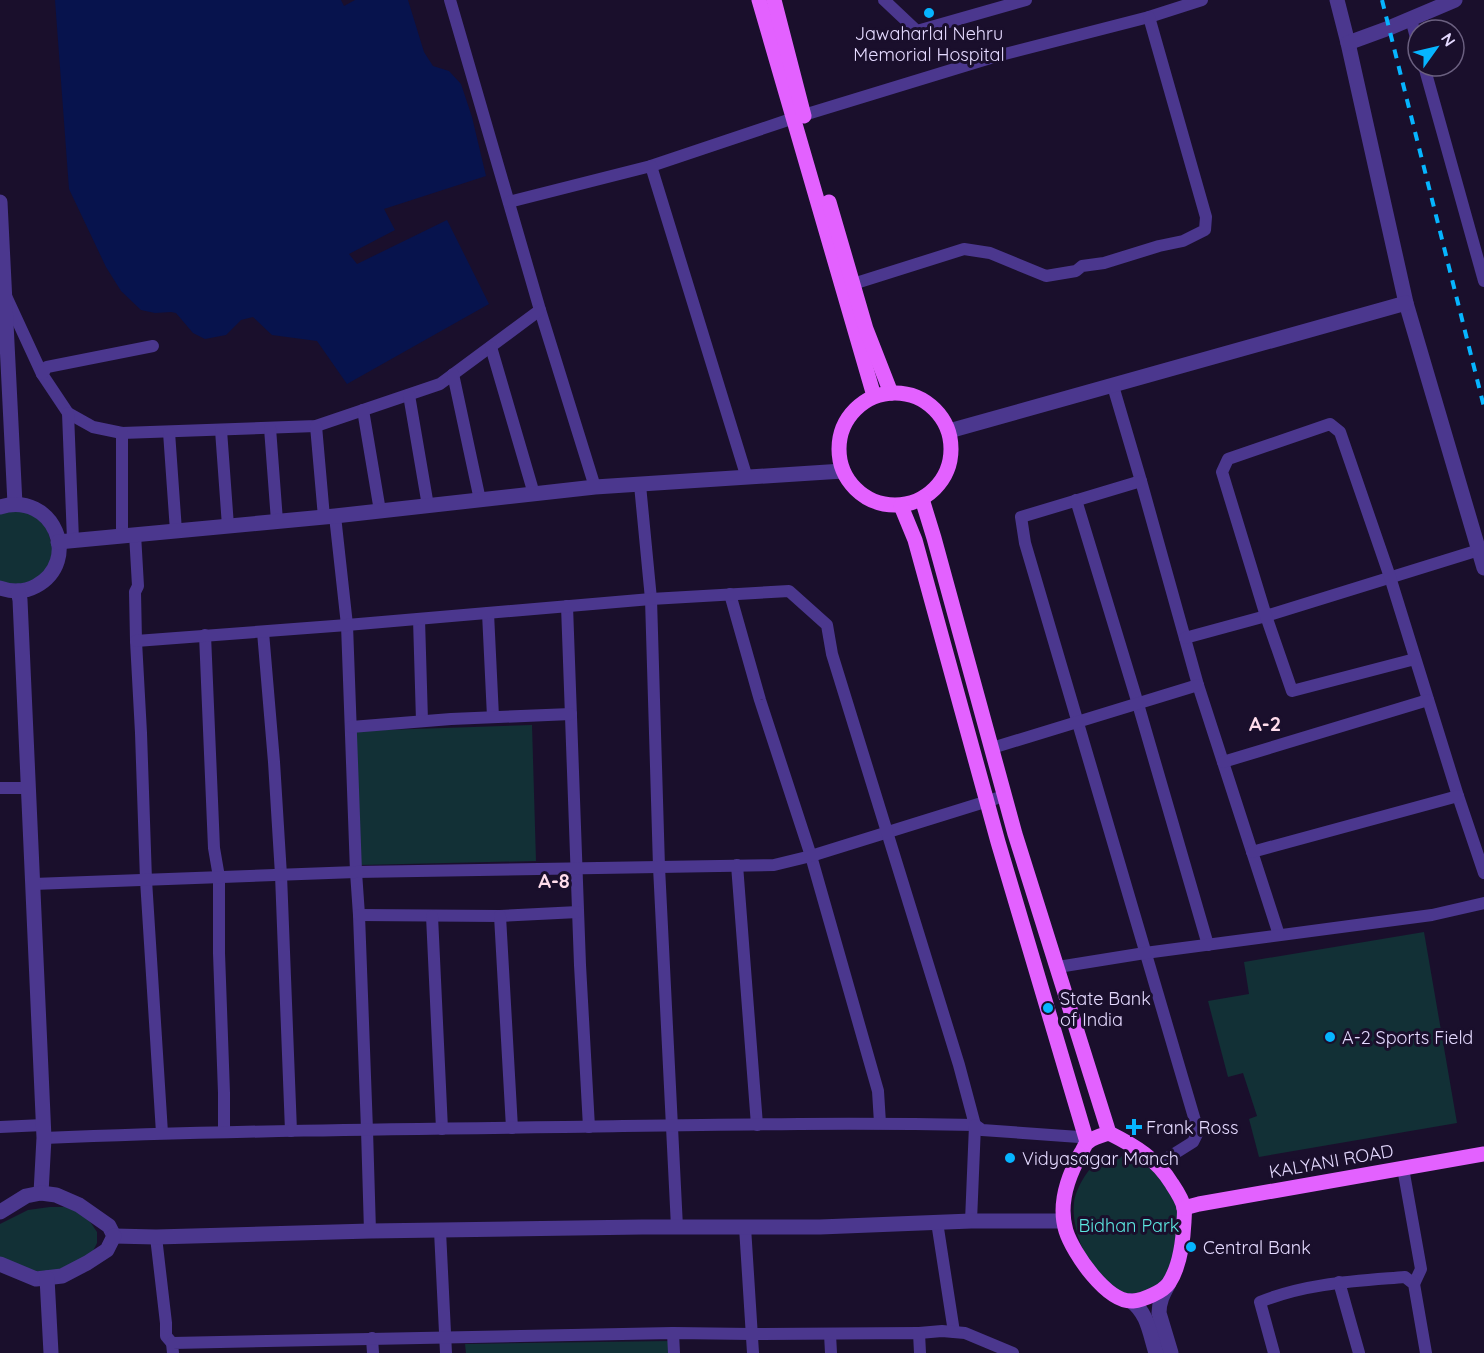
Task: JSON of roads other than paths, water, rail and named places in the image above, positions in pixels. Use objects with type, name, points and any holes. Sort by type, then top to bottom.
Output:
[{"type":"main road","points":[[759,0],[799,117],[866,329],[891,393]]},
{"type":"main road","points":[[778,1],[799,117],[874,396]]},
{"type":"main road","points":[[891,393],[907,394],[925,401],[939,414],[949,431],[952,447],[950,463],[935,490],[922,499],[901,506],[884,505],[868,499],[854,489],[843,471],[838,455],[840,436],[846,420],[858,406],[874,396],[891,393]]},
{"type":"main road","points":[[922,499],[1015,834],[1109,1133],[1134,1146],[1158,1164],[1173,1184],[1184,1208],[1183,1236],[1178,1262],[1168,1285],[1152,1296],[1131,1301],[1112,1293],[1094,1277],[1066,1231],[1064,1211],[1067,1183],[1087,1142],[1109,1133]]},
{"type":"main road","points":[[901,506],[915,540],[1087,1142]]},
{"type":"main road","name":"KALYANI ROAD","points":[[1184,1208],[1484,1154]]},
{"type":"street","points":[[450,0],[540,310],[595,487]]},
{"type":"street","points":[[884,0],[917,32],[1026,0]]},
{"type":"street","points":[[508,202],[651,166],[799,117],[997,56],[1149,17],[1202,0]]},
{"type":"street","points":[[1337,0],[1406,303],[1484,568]]},
{"type":"street","points":[[1412,18],[1427,6],[1455,0]]},
{"type":"street","points":[[853,284],[964,249],[990,252],[1046,276],[1076,271],[1082,266],[1104,263],[1183,241],[1205,230],[1206,217],[1149,17]]},
{"type":"street","points":[[1348,43],[1406,21]]},
{"type":"street","points":[[1427,78],[1484,281]]},
{"type":"street","points":[[651,166],[747,478]]},
{"type":"street","points":[[0,202],[8,505],[31,507],[44,514],[66,541]]},
{"type":"street","points":[[4,291],[42,374],[68,413],[93,427],[122,433],[316,426],[440,384],[540,310]]},
{"type":"street","points":[[949,431],[1406,303]]},
{"type":"street","points":[[42,374],[47,367],[153,346]]},
{"type":"street","points":[[491,347],[534,494]]},
{"type":"street","points":[[453,374],[480,500]]},
{"type":"street","points":[[1113,386],[1198,685],[1279,934]]},
{"type":"street","points":[[409,395],[428,506]]},
{"type":"street","points":[[363,410],[380,511]]},
{"type":"street","points":[[0,588],[18,591],[41,583],[52,572],[66,541],[68,413]]},
{"type":"street","points":[[1415,660],[1292,691],[1266,616],[1222,471],[1228,459],[1330,424],[1340,432],[1390,577],[1484,873]]},
{"type":"street","points":[[316,426],[347,625],[370,1232]]},
{"type":"street","points":[[270,428],[277,521]]},
{"type":"street","points":[[221,430],[228,526]]},
{"type":"street","points":[[170,432],[176,531]]},
{"type":"street","points":[[122,433],[128,535],[138,586],[135,592],[136,641],[146,880],[162,1133]]},
{"type":"street","points":[[66,541],[330,517],[595,487],[843,471]]},
{"type":"street","points":[[1141,481],[1021,517],[1025,543],[1190,1103],[1197,1134],[1193,1142],[1158,1164]]},
{"type":"street","points":[[640,485],[651,599],[659,867],[677,1227]]},
{"type":"street","points":[[1076,500],[1208,945]]},
{"type":"street","points":[[1185,638],[1266,616],[1479,550]]},
{"type":"street","points":[[18,591],[44,1132],[41,1193]]},
{"type":"street","points":[[136,641],[651,599],[789,591],[827,625],[832,654],[959,1065],[975,1125],[971,1221]]},
{"type":"street","points":[[730,594],[760,700],[811,856],[878,1091],[880,1123]]},
{"type":"street","points":[[567,606],[578,912],[590,1127]]},
{"type":"street","points":[[488,613],[493,717]]},
{"type":"street","points":[[419,619],[422,721]]},
{"type":"street","points":[[263,632],[281,875],[291,1131]]},
{"type":"street","points":[[205,635],[214,848],[219,877],[224,1132]]},
{"type":"street","points":[[992,748],[1198,685]]},
{"type":"street","points":[[1223,762],[1428,700]]},
{"type":"street","points":[[351,727],[422,721],[571,714]]},
{"type":"street","points":[[0,788],[29,788]]},
{"type":"street","points":[[33,884],[356,872],[774,865],[811,856],[1004,796]]},
{"type":"street","points":[[1252,852],[1458,796]]},
{"type":"street","points":[[737,865],[757,1125]]},
{"type":"street","points":[[1058,967],[1279,934],[1432,915],[1484,903]]},
{"type":"street","points":[[359,915],[500,916],[578,912]]},
{"type":"street","points":[[432,916],[442,1128]]},
{"type":"street","points":[[500,916],[512,1128]]},
{"type":"street","points":[[0,1127],[44,1132],[162,1133],[880,1123],[975,1125],[982,1131],[1079,1137],[1087,1142]]},
{"type":"street","points":[[1402,1168],[1420,1269],[1414,1284],[1426,1353]]},
{"type":"street","points":[[0,1212],[26,1196],[41,1193],[56,1195],[79,1205],[109,1226],[114,1236]]},
{"type":"street","points":[[114,1236],[440,1230],[820,1227],[971,1221],[1065,1221]]},
{"type":"street","points":[[937,1222],[954,1332]]},
{"type":"street","points":[[746,1227],[753,1353]]},
{"type":"street","points":[[440,1230],[446,1353]]},
{"type":"street","points":[[0,1264],[36,1279],[62,1276],[107,1250],[114,1236]]},
{"type":"street","points":[[156,1237],[166,1336],[172,1348],[241,1347],[305,1340],[372,1338],[673,1332],[830,1334],[942,1331],[965,1332],[1013,1353]]},
{"type":"street","points":[[1274,1353],[1260,1302],[1280,1293],[1339,1282],[1405,1277],[1414,1284]]},
{"type":"street","points":[[47,1278],[51,1353]]},
{"type":"street","points":[[1339,1282],[1359,1353]]},
{"type":"street","points":[[1168,1285],[1160,1301],[1159,1312],[1171,1353]]},
{"type":"street","points":[[1131,1301],[1143,1313],[1156,1353]]},
{"type":"street","points":[[673,1332],[674,1353]]},
{"type":"street","points":[[919,1333],[920,1353]]},
{"type":"street","points":[[830,1334],[831,1353]]},
{"type":"street","points":[[372,1338],[373,1353]]},
{"type":"street","points":[[305,1340],[306,1353]]},
{"type":"railway","points":[[1382,0],[1484,407]]},
{"type":"place","name":"Jawaharlal Nehru Memorial Hospital","points":[[929,13]]},
{"type":"place","name":"State Bank of India","points":[[1048,1008]]},
{"type":"place","name":"A-2 Sports Field","points":[[1330,1037]]},
{"type":"place","name":"Frank Ross","points":[[1134,1127]]},
{"type":"place","name":"Vidyasagar Manch","points":[[1010,1158]]},
{"type":"place","name":"Central Bank","points":[[1191,1247]]},
{"type":"district","name":"A-2","points":[[1265,723]]},
{"type":"district","name":"A-8","points":[[554,880]]},
{"type":"park label","name":"Bidhan Park","points":[[1129,1225]]}]
